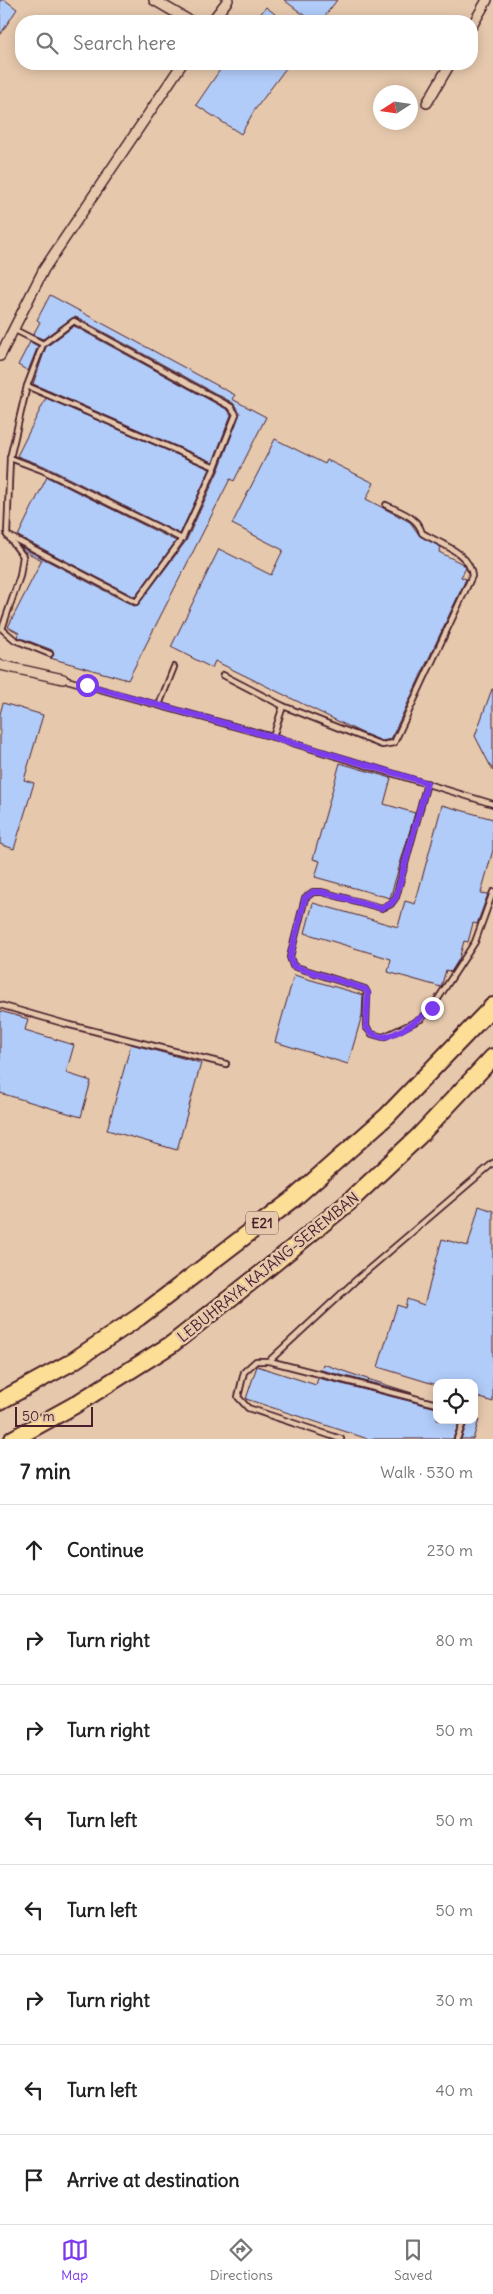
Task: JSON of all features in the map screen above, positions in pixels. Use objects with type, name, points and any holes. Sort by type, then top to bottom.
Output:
[{"type":"highway","name":"E21","points":[[0,1401],[70,1363],[139,1317],[292,1200],[386,1116],[493,1006]]},
{"type":"highway","name":"LEBUHRAYA KAJANG-SEREMBAN","points":[[13,1439],[73,1406],[172,1344],[252,1281],[349,1202],[419,1136],[493,1057]]},
{"type":"street","points":[[154,0],[180,15]]},
{"type":"street","points":[[217,15],[228,0]]},
{"type":"street","points":[[478,16],[487,0]]},
{"type":"street","points":[[0,356],[44,269],[178,70]]},
{"type":"street","points":[[427,103],[446,70]]},
{"type":"street","points":[[0,665],[63,679]]},
{"type":"lane","points":[[7,535],[136,602],[182,539],[215,467],[236,414],[231,407],[74,321],[43,344],[27,386],[10,458],[7,535],[23,556],[20,576],[2,629],[15,640],[50,654]]},
{"type":"lane","points":[[13,329],[43,344]]},
{"type":"lane","points":[[27,386],[215,467]]},
{"type":"lane","points":[[10,458],[42,470],[182,539]]},
{"type":"lane","points":[[223,676],[284,706],[382,746],[394,743],[472,576],[472,566],[466,558],[422,533],[420,525],[414,519],[386,504]]},
{"type":"lane","points":[[159,705],[174,667]]},
{"type":"lane","points":[[63,679],[273,737],[493,804]]},
{"type":"lane","points":[[273,737],[284,706]]},
{"type":"lane","points":[[427,783],[396,897],[391,904],[382,908],[322,892],[313,892],[305,898],[290,957],[293,966],[365,989],[368,993],[366,1027],[372,1034],[383,1037],[420,1019],[432,1008],[475,942],[493,892]]},
{"type":"lane","points":[[0,1004],[66,1024],[226,1064]]},
{"type":"lane","points":[[269,1361],[356,1280],[493,1163]]},
{"type":"lane","points":[[341,1439],[248,1408],[238,1396],[244,1372],[256,1361],[269,1361],[433,1403]]},
{"type":"lane","points":[[457,1439],[463,1424]]},
{"type":"building","points":[[0,0],[5,0],[17,9],[0,35]]},
{"type":"building","points":[[284,0],[337,0],[326,15],[304,15]]},
{"type":"building","points":[[266,7],[276,15],[260,15]]},
{"type":"building","points":[[220,70],[285,70],[254,111],[241,134],[196,105]]},
{"type":"building","points":[[50,295],[235,395],[232,399],[266,417],[234,481],[230,479],[128,680],[50,658],[54,655],[52,650],[18,637],[19,633],[8,627],[42,560],[24,551],[21,547],[134,606],[138,605],[186,541],[219,469],[240,413],[233,403],[76,317],[43,339],[33,335],[40,322],[37,320]]},
{"type":"building","points":[[74,326],[228,410],[231,415],[213,462],[33,384],[46,347]]},
{"type":"building","points":[[30,342],[38,346],[28,371],[18,365]]},
{"type":"building","points":[[46,398],[210,469],[180,534],[44,466],[17,456]]},
{"type":"building","points":[[275,439],[325,464],[327,460],[374,483],[366,499],[410,522],[420,536],[441,547],[439,552],[463,564],[466,568],[461,577],[466,579],[391,739],[382,741],[360,732],[215,661],[212,668],[171,647],[219,549],[271,575],[283,550],[232,524]]},
{"type":"building","points":[[47,477],[176,541],[135,597],[18,536]]},
{"type":"building","points":[[493,689],[493,771],[475,736]]},
{"type":"building","points":[[3,703],[43,715],[24,780],[34,783],[14,849],[0,844],[0,714]]},
{"type":"building","points":[[340,763],[391,778],[384,804],[415,813],[390,898],[315,877],[320,861],[313,859]]},
{"type":"building","points":[[442,805],[493,819],[493,850],[481,893],[488,894],[477,924],[473,923],[468,942],[464,941],[459,959],[451,972],[446,970],[441,987],[388,972],[391,959],[305,933],[313,903],[398,927],[405,901],[415,904]]},
{"type":"building","points":[[294,975],[363,995],[362,1015],[348,1064],[275,1042]]},
{"type":"building","points":[[0,1011],[28,1019],[25,1030],[74,1045],[66,1073],[91,1081],[81,1117],[0,1093]]},
{"type":"building","points":[[131,1044],[201,1063],[177,1150],[107,1130]]},
{"type":"building","points":[[479,1206],[493,1211],[493,1402],[478,1397],[478,1379],[433,1379],[433,1384],[378,1367],[397,1305],[405,1308],[407,1299],[424,1305],[442,1239],[468,1246]]},
{"type":"building","points":[[323,1364],[358,1376],[412,1393],[321,1370]]},
{"type":"building","points":[[257,1366],[316,1385],[318,1378],[433,1407],[433,1424],[459,1424],[453,1439],[368,1439],[246,1399]]},
{"type":"building","points":[[467,1424],[478,1424],[473,1439],[461,1439]]},
{"type":"route","points":[[87,685],[273,737],[427,783],[396,897],[391,904],[382,908],[322,892],[313,892],[305,898],[290,957],[293,966],[365,989],[368,993],[366,1027],[372,1034],[383,1037],[397,1031],[420,1019],[432,1008]]}]
